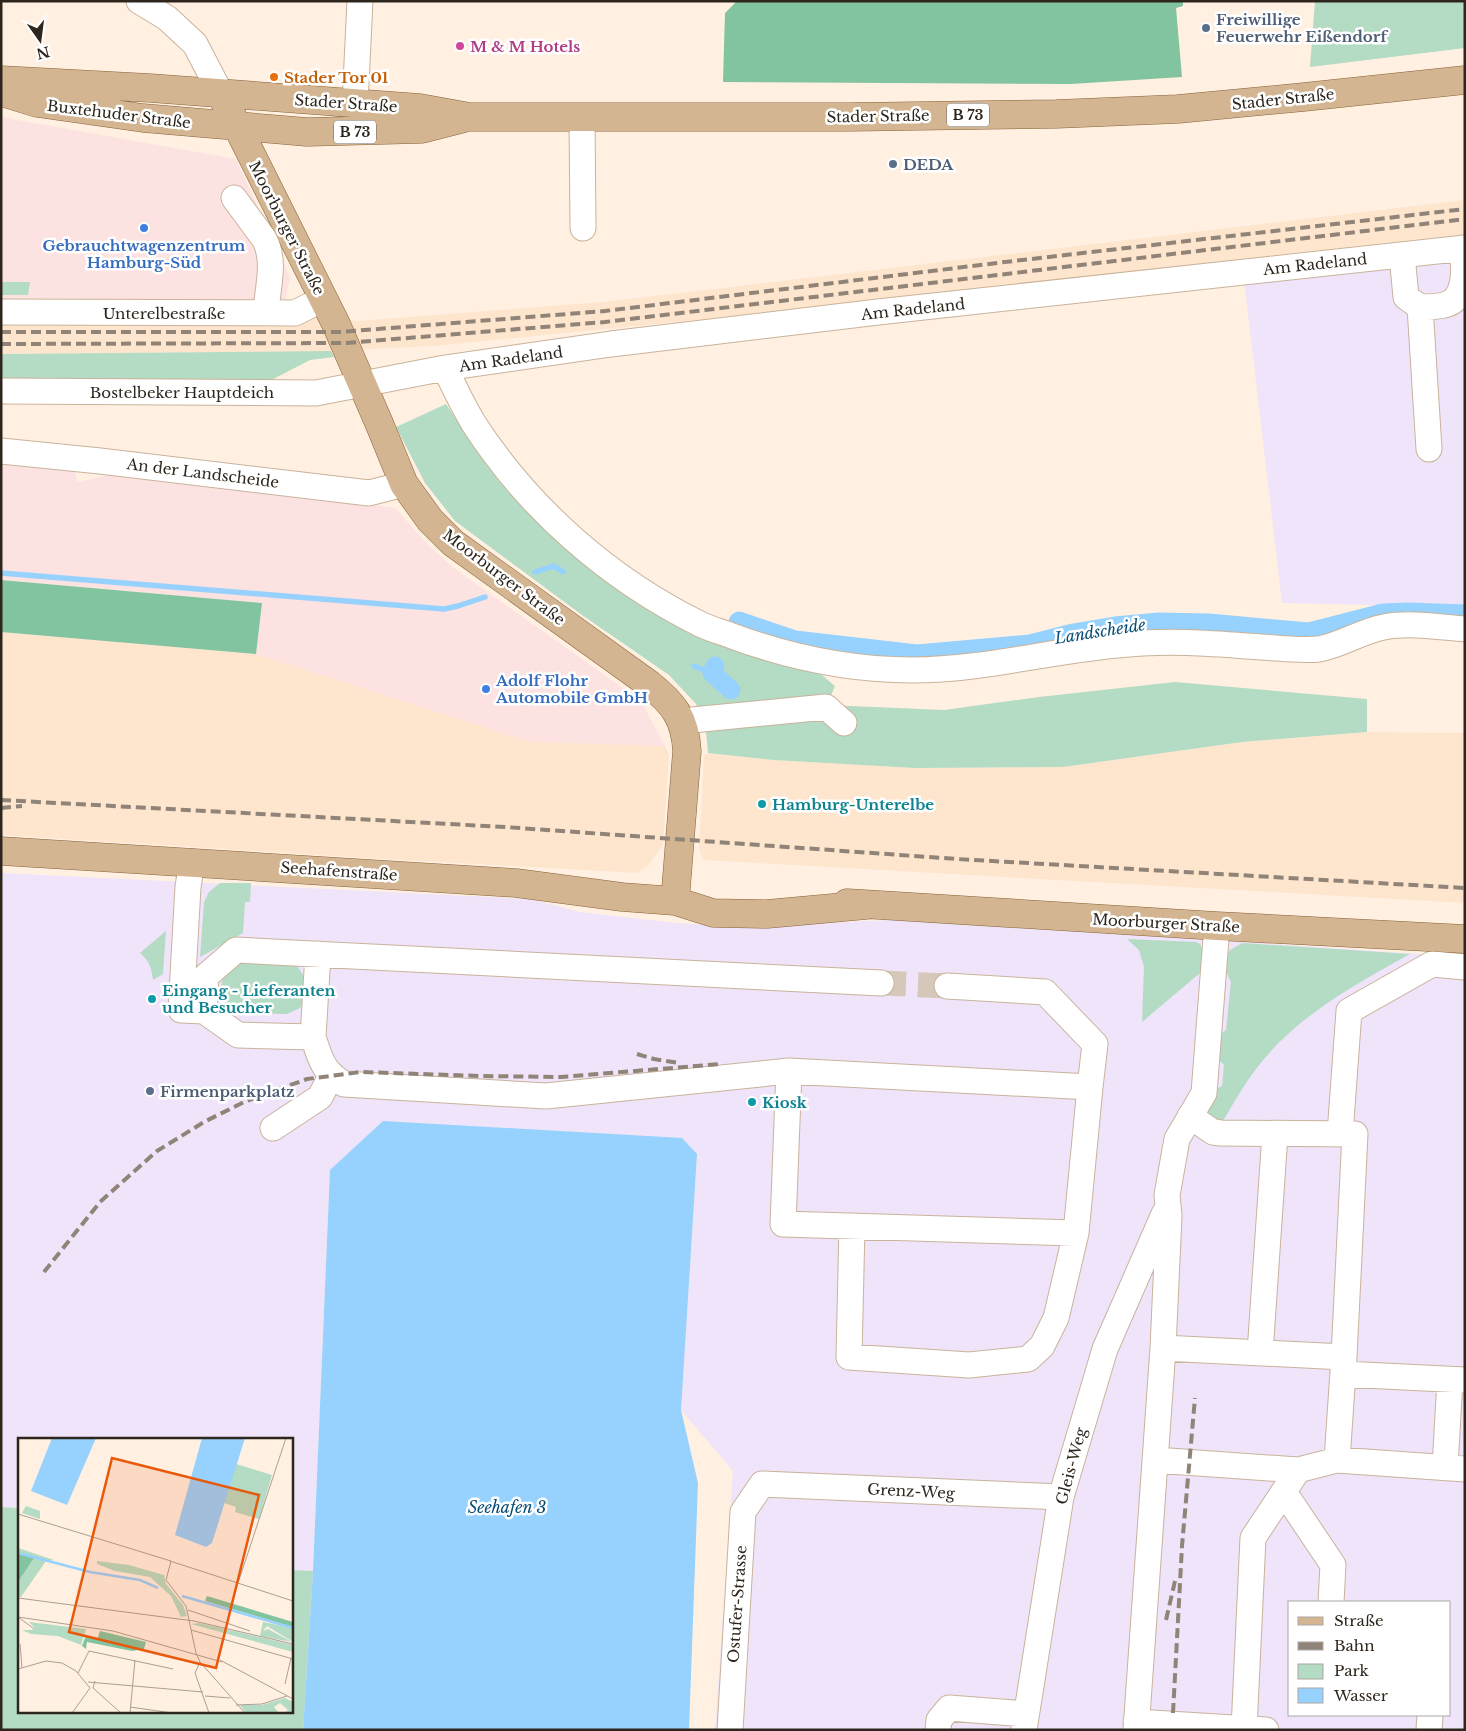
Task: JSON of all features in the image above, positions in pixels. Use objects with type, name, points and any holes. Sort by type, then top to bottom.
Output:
[{"type":"main road","name":"Buxtehuder Straße","points":[[1,80],[221,94]]},
{"type":"main road","name":"Stader Straße","points":[[221,94],[420,108],[470,117],[1056,114],[1178,109],[1304,98],[1465,80]]},
{"type":"main road","name":"Buxtehuder Straße","points":[[1,92],[37,103],[143,118],[238,127]]},
{"type":"main road","name":"Moorburger Straße","points":[[221,94],[336,324],[404,484],[430,520],[453,543],[649,684],[671,703],[682,721],[687,751],[675,901],[716,894],[866,905],[1465,939]]},
{"type":"main road","name":"Stader Straße","points":[[238,127],[306,132],[364,132],[422,129],[470,117]]},
{"type":"main road","name":"Seehafenstraße","points":[[1,851],[516,883],[675,901]]},
{"type":"street","points":[[139,1],[172,10],[194,44],[221,94]]},
{"type":"street","points":[[355,104],[360,1]]},
{"type":"street","points":[[582,117],[583,228]]},
{"type":"street","points":[[234,198],[269,248],[272,266],[266,313]]},
{"type":"street","points":[[1402,255],[1406,297],[1420,307],[1446,305],[1457,300],[1464,292],[1464,248]]},
{"type":"street","name":"Am Radeland","points":[[362,384],[445,368],[611,344],[1464,248]]},
{"type":"street","name":"Unterelbestraße","points":[[1,312],[295,313],[323,299]]},
{"type":"street","points":[[1420,307],[1430,449]]},
{"type":"street","points":[[445,368],[474,423],[506,467],[533,500],[570,537],[615,572],[661,602],[702,625],[752,644],[792,655],[858,667],[910,670],[953,669],[1001,663],[1092,646],[1150,642],[1318,649],[1385,627],[1417,626],[1465,629]]},
{"type":"street","name":"Bostelbeker Hauptdeich","points":[[1,391],[316,393],[362,384]]},
{"type":"street","name":"An der Landscheide","points":[[1,451],[100,461],[369,494],[404,484]]},
{"type":"street","points":[[682,721],[826,707],[844,723]]},
{"type":"street","points":[[192,862],[188,887],[181,1010],[204,1011],[238,1035],[313,1038]]},
{"type":"street","points":[[1218,926],[1204,1093],[1177,1138],[1166,1205],[1170,1216],[1163,1348],[1136,1726],[1255,1729],[1253,1538],[1298,1470]]},
{"type":"street","points":[[204,1011],[206,976],[236,950],[881,983]]},
{"type":"street","points":[[318,954],[313,1038],[321,1060],[331,1076],[344,1084],[546,1096],[789,1071],[1090,1087]]},
{"type":"street","points":[[1340,1134],[1349,1011],[1432,964],[1465,967]]},
{"type":"street","points":[[852,1226],[849,1357],[969,1365],[1028,1358],[1042,1346],[1056,1318],[1076,1233],[1095,1044],[1045,992],[947,986]]},
{"type":"street","points":[[789,1071],[783,1224],[1076,1233]]},
{"type":"street","points":[[273,1128],[320,1097],[331,1076]]},
{"type":"street","points":[[1190,1116],[1213,1132],[1221,1133],[1354,1134],[1337,1460]]},
{"type":"street","points":[[1260,1353],[1275,1134]]},
{"type":"street","name":"Gleis-Weg","points":[[1025,1722],[1061,1497],[1105,1349],[1166,1205]]},
{"type":"street","points":[[1155,1460],[1298,1470],[1337,1460],[1455,1468],[1457,1380],[1343,1366],[1260,1353],[1163,1348]]},
{"type":"street","name":"Grenz-Weg","points":[[762,1484],[1061,1497]]},
{"type":"street","name":"Ostufer-Strasse","points":[[730,1730],[743,1512],[762,1484]]},
{"type":"street","points":[[1284,1492],[1333,1565],[1331,1601]]},
{"type":"street","points":[[938,1730],[939,1720],[949,1708],[1025,1722]]},
{"type":"street","points":[[1429,1730],[1430,1716]]},
{"type":"shaded area","points":[[1,117],[236,159],[290,277],[281,322],[1,319]]},
{"type":"shaded area","points":[[1465,200],[1465,244],[434,346],[331,351],[1,354],[1,319],[281,322],[330,316],[356,321],[603,302]]},
{"type":"shaded area","points":[[1465,257],[1465,607],[1282,603],[1244,280]]},
{"type":"shaded area","points":[[1,457],[74,466],[78,482],[123,472],[395,508],[429,546],[455,569],[641,701],[665,746],[530,742],[256,654],[262,603],[1,580]]},
{"type":"shaded area","points":[[1,632],[256,654],[530,742],[665,746],[669,754],[663,845],[648,866],[637,873],[1,835]]},
{"type":"shaded area","points":[[1367,732],[1465,733],[1465,903],[703,860],[699,848],[704,756],[708,753],[773,760],[915,768],[1063,767],[1242,742]]},
{"type":"shaded area","points":[[1,873],[530,899],[580,912],[676,923],[743,927],[890,920],[1465,957],[1465,1730],[715,1730],[733,1471],[681,1410],[697,1154],[330,1170],[313,1571],[292,1570],[292,1438],[18,1438],[18,1508],[1,1507]]},
{"type":"green space","points":[[737,1],[1183,1],[1183,6],[1176,8],[1182,77],[1071,84],[723,82],[725,13]]},
{"type":"green space","points":[[1315,1],[1465,1],[1465,48],[1310,67]]},
{"type":"green space","points":[[1,282],[30,282],[28,295],[1,295]]},
{"type":"green space","points":[[331,351],[334,357],[310,360],[262,385],[1,383],[1,354]]},
{"type":"green space","points":[[446,404],[498,480],[546,531],[592,571],[654,614],[718,644],[816,670],[835,686],[827,705],[944,710],[1175,682],[1367,699],[1367,732],[1242,742],[1063,767],[915,768],[773,760],[708,753],[706,731],[696,704],[669,675],[582,615],[455,521],[425,483],[396,427]]},
{"type":"green space","points":[[1,580],[262,603],[256,654],[1,632]]},
{"type":"green space","points":[[220,883],[251,883],[250,902],[245,902],[243,933],[200,957],[204,902],[209,892]]},
{"type":"green space","points":[[166,931],[163,974],[153,980],[150,965],[140,953]]},
{"type":"green space","points":[[1127,939],[1196,942],[1200,944],[1204,955],[1204,962],[1200,973],[1142,1022],[1144,967],[1139,950]]},
{"type":"green space","points":[[1242,943],[1410,954],[1347,990],[1289,1033],[1256,1069],[1221,1124],[1203,1116],[1214,1090],[1222,1086],[1224,1065],[1217,1058],[1218,1036],[1226,1030],[1231,982],[1225,969],[1226,957],[1230,950]]},
{"type":"green space","points":[[247,959],[285,960],[297,966],[307,981],[307,995],[300,1008],[287,1014],[242,1013],[230,1007],[219,996],[222,981],[231,966]]},
{"type":"green space","points":[[1,1507],[18,1508],[18,1714],[292,1714],[292,1570],[313,1571],[303,1730],[1,1730]]},
{"type":"water","name":"Seehafen 3","points":[[383,1121],[682,1138],[697,1154],[681,1410],[698,1483],[689,1730],[303,1730],[313,1571],[330,1170]]},
{"type":"waterway","points":[[535,572],[554,566],[563,572]]},
{"type":"waterway","points":[[1,573],[444,609],[485,597]]},
{"type":"waterway","name":"Landscheide","points":[[738,622],[795,640],[917,654],[1030,644],[1073,633],[1115,626],[1159,622],[1209,623],[1309,632],[1383,613],[1465,614]]},
{"type":"waterway","points":[[694,666],[712,673]]},
{"type":"waterway","name":"Landscheide","points":[[715,666],[712,673],[731,690]]},
{"type":"tunnel","points":[[881,983],[947,986]]},
{"type":"railway","points":[[1,332],[340,332],[605,311],[1005,262],[1465,209]]},
{"type":"railway","points":[[1,344],[346,343],[605,322],[1465,219]]},
{"type":"railway","points":[[1,800],[505,827],[957,859],[1465,888]]},
{"type":"railway","points":[[1,808],[22,806]]},
{"type":"railway","points":[[637,1054],[679,1063]]},
{"type":"railway","points":[[44,1272],[100,1202],[157,1151],[204,1122],[244,1102],[307,1079],[361,1072],[561,1077],[721,1064]]},
{"type":"railway","points":[[1173,1713],[1182,1546],[1195,1398]]},
{"type":"railway","points":[[1166,1620],[1175,1581]]},
{"type":"place","name":"Freiwillige Feuerwehr Eißendorf","points":[[1206,28]]},
{"type":"place","name":"M & M Hotels","points":[[460,46]]},
{"type":"place","name":"Stader Tor 01","points":[[274,77]]},
{"type":"place","name":"DEDA","points":[[893,164]]},
{"type":"place","name":"Gebrauchtwagenzentrum Hamburg-Süd","points":[[144,228]]},
{"type":"place","name":"Adolf Flohr Automobile GmbH","points":[[486,689]]},
{"type":"place","name":"Hamburg-Unterelbe","points":[[762,804]]},
{"type":"place","name":"Eingang - Lieferanten und Besucher","points":[[152,999]]},
{"type":"place","name":"Firmenparkplatz","points":[[150,1091]]},
{"type":"place","name":"Kiosk","points":[[752,1102]]}]
